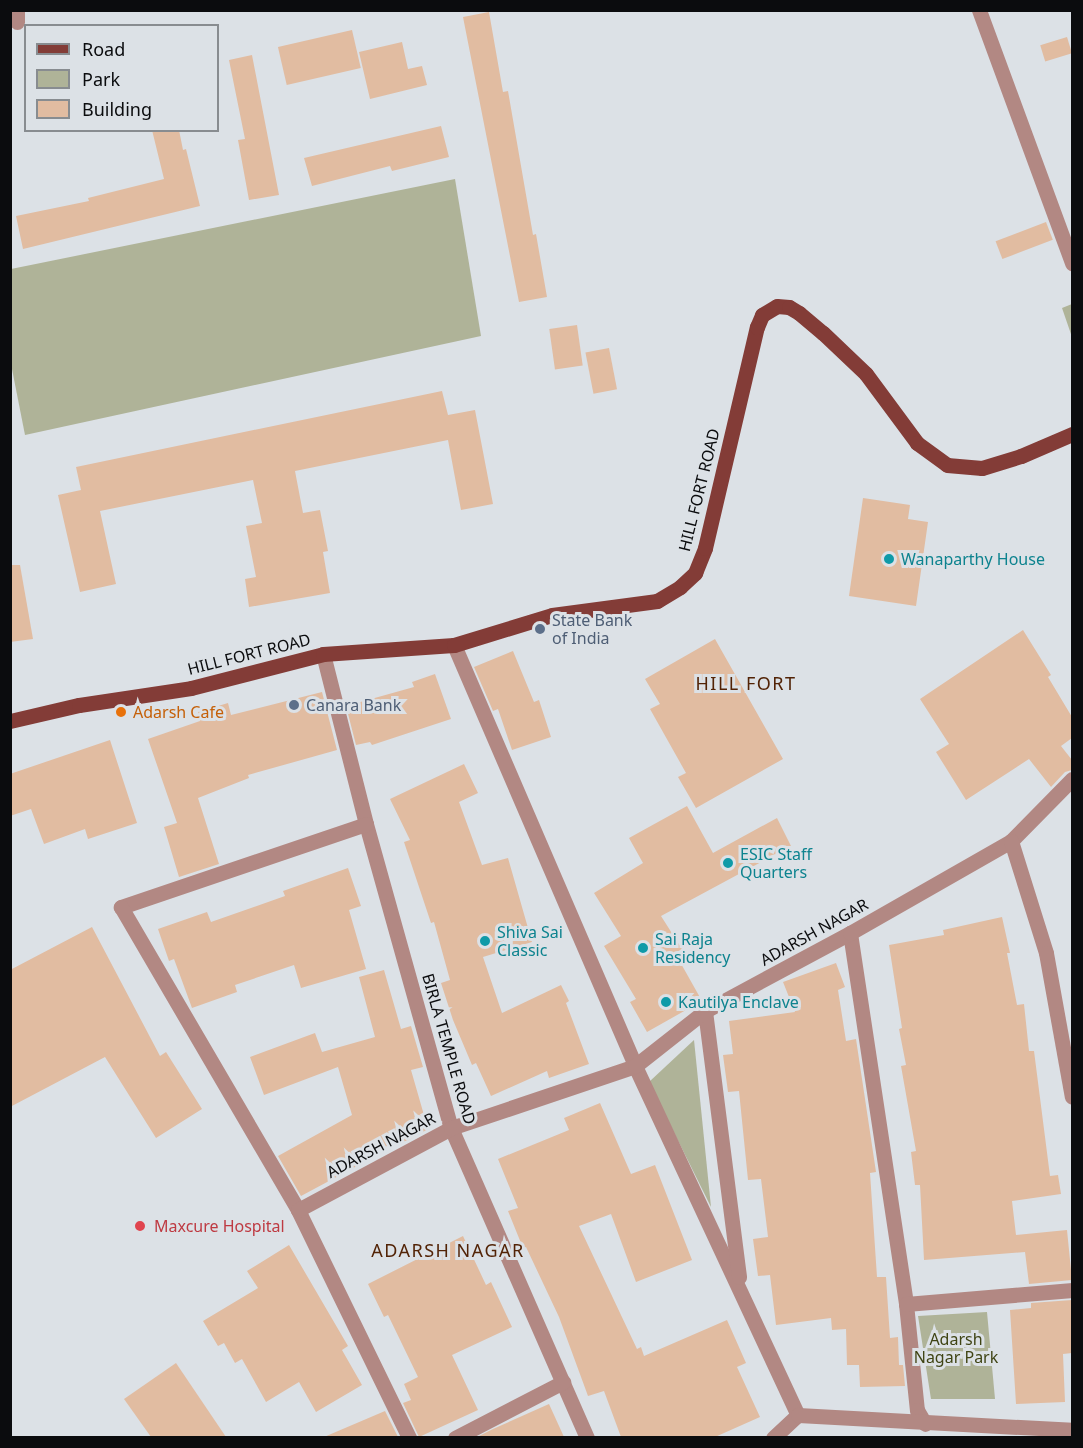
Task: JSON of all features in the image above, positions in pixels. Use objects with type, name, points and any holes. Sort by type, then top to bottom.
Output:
[{"type":"main road","name":"HILL FORT ROAD","points":[[10,721],[80,705],[191,688],[323,654],[454,645],[552,615],[657,601],[681,587],[695,573],[705,548],[757,327],[762,315],[777,306],[789,307],[823,333],[866,374],[917,443],[947,465],[982,468],[1072,434]]},
{"type":"street","points":[[979,10],[1072,263]]},
{"type":"street","points":[[454,645],[635,1066],[798,1415]]},
{"type":"street","name":"BIRLA TEMPLE ROAD","points":[[323,654],[366,824],[451,1128],[587,1437]]},
{"type":"street","name":"ADARSH NAGAR","points":[[298,1210],[451,1128],[635,1066],[705,1011],[850,933],[1011,840],[1072,779]]},
{"type":"street","points":[[366,824],[121,907],[298,1210],[409,1437]]},
{"type":"street","points":[[1011,840],[1046,953],[1072,1097]]},
{"type":"street","points":[[850,933],[906,1304],[917,1410],[925,1424]]},
{"type":"street","points":[[705,1011],[741,1291]]},
{"type":"street","points":[[906,1304],[1072,1290]]},
{"type":"street","points":[[455,1437],[563,1382]]},
{"type":"street","points":[[773,1437],[798,1415],[1034,1433],[1072,1430]]},
{"type":"green space","points":[[455,179],[481,336],[25,435],[11,364],[11,269]]},
{"type":"green space","points":[[1072,304],[1072,337],[1062,308]]},
{"type":"green space","points":[[694,1040],[711,1207],[649,1082]]},
{"type":"green space","name":"Adarsh Nagar Park","points":[[987,1312],[995,1399],[931,1399],[918,1316]]},
{"type":"building","points":[[489,12],[503,92],[508,91],[533,235],[536,234],[547,297],[519,302],[463,17]]},
{"type":"building","points":[[352,30],[361,68],[287,85],[278,47]]},
{"type":"building","points":[[1067,37],[1072,53],[1045,61],[1040,45]]},
{"type":"building","points":[[402,42],[408,69],[422,66],[427,85],[370,99],[359,52]]},
{"type":"building","points":[[252,55],[279,195],[249,200],[238,140],[245,139],[229,60]]},
{"type":"building","points":[[441,126],[449,157],[392,171],[390,166],[312,186],[304,158]]},
{"type":"building","points":[[152,132],[179,132],[200,206],[23,249],[16,216],[89,201],[88,198],[164,179]]},
{"type":"building","points":[[1046,222],[1053,240],[1002,259],[996,241]]},
{"type":"building","points":[[577,325],[583,366],[555,369],[549,329]]},
{"type":"building","points":[[609,348],[617,389],[593,394],[585,353]]},
{"type":"building","points":[[442,391],[448,415],[475,410],[493,504],[461,510],[448,440],[295,471],[303,513],[320,510],[328,551],[323,552],[330,593],[249,607],[245,579],[256,577],[246,526],[262,523],[253,480],[100,511],[116,584],[80,592],[58,495],[81,490],[76,467]]},
{"type":"building","name":"Wanaparthy House","points":[[863,498],[910,505],[908,519],[928,522],[916,606],[849,596]]},
{"type":"building","points":[[10,565],[20,565],[33,639],[10,642]]},
{"type":"building","points":[[1023,630],[1051,675],[1048,677],[1072,717],[1072,738],[1061,746],[1072,760],[1072,770],[1065,772],[1051,787],[1029,759],[966,800],[936,752],[949,744],[920,699]]},
{"type":"building","points":[[715,639],[783,759],[696,808],[678,777],[686,773],[650,709],[660,704],[645,679]]},
{"type":"building","points":[[513,651],[534,702],[539,700],[551,737],[512,750],[498,709],[493,711],[474,667]]},
{"type":"building","points":[[435,674],[451,719],[372,745],[370,742],[356,745],[346,706],[414,687],[412,682]]},
{"type":"building","points":[[322,692],[337,750],[248,775],[249,778],[198,798],[219,864],[179,877],[164,827],[177,823],[148,739],[200,721],[198,712],[228,703],[231,715]]},
{"type":"building","points":[[110,740],[137,823],[88,839],[85,829],[44,844],[31,809],[10,816],[10,774]]},
{"type":"building","points":[[464,764],[478,793],[459,802],[482,865],[508,858],[532,942],[483,957],[502,1013],[561,985],[569,1001],[566,1003],[589,1064],[549,1078],[547,1071],[491,1096],[476,1063],[472,1065],[453,1020],[441,983],[450,980],[434,922],[431,923],[404,842],[410,840],[390,799]]},
{"type":"building","points":[[687,806],[713,853],[777,818],[791,846],[661,916],[682,949],[675,953],[702,1001],[647,1032],[630,1002],[636,999],[604,946],[621,936],[594,893],[643,863],[629,838]]},
{"type":"building","points":[[348,868],[361,906],[349,910],[366,969],[301,988],[294,965],[235,985],[237,992],[192,1008],[174,959],[169,961],[158,929],[207,912],[211,922],[285,896],[283,891]]},
{"type":"building","points":[[1002,917],[1010,953],[1007,953],[1017,1005],[1024,1004],[1029,1051],[1034,1051],[1050,1176],[1058,1175],[1061,1194],[1012,1201],[1016,1235],[1067,1230],[1072,1280],[1029,1284],[1025,1252],[924,1260],[920,1185],[915,1185],[911,1152],[916,1151],[901,1066],[906,1065],[899,1029],[902,1028],[889,945],[944,935],[943,930]]},
{"type":"building","points":[[92,927],[160,1056],[166,1052],[202,1109],[156,1138],[105,1057],[10,1107],[10,970]]},
{"type":"building","points":[[836,963],[845,987],[838,990],[846,1041],[856,1039],[876,1172],[870,1173],[877,1277],[886,1277],[890,1338],[898,1337],[899,1365],[903,1365],[905,1386],[860,1387],[859,1365],[847,1365],[846,1329],[832,1330],[831,1318],[776,1325],[770,1275],[758,1276],[753,1239],[768,1237],[761,1179],[748,1180],[739,1091],[728,1092],[723,1055],[733,1054],[729,1021],[795,1012],[783,982]]},
{"type":"building","points":[[384,970],[401,1029],[411,1026],[423,1067],[411,1070],[428,1129],[409,1140],[351,1156],[357,1166],[301,1196],[278,1156],[352,1115],[338,1067],[264,1095],[250,1057],[315,1033],[322,1052],[375,1037],[359,977]]},
{"type":"building","points":[[600,1103],[631,1174],[655,1165],[692,1260],[636,1282],[611,1214],[579,1226],[637,1349],[641,1347],[644,1356],[727,1320],[746,1363],[737,1367],[760,1417],[715,1437],[621,1437],[604,1391],[588,1396],[559,1317],[526,1247],[523,1248],[508,1211],[518,1208],[498,1159],[569,1130],[564,1118]]},
{"type":"building","points":[[463,1236],[486,1285],[491,1282],[512,1327],[452,1355],[478,1410],[419,1437],[403,1403],[411,1400],[404,1384],[418,1377],[388,1315],[384,1317],[368,1284]]},
{"type":"building","points":[[289,1245],[348,1346],[342,1350],[362,1385],[316,1412],[299,1382],[266,1402],[242,1359],[235,1363],[224,1343],[218,1346],[203,1321],[258,1288],[247,1271]]},
{"type":"building","points":[[1072,1300],[1072,1353],[1063,1354],[1065,1402],[1016,1404],[1010,1310],[1031,1308],[1031,1303]]},
{"type":"building","points":[[176,1363],[226,1437],[151,1437],[124,1399]]},
{"type":"building","points":[[549,1404],[564,1437],[477,1437],[493,1429]]},
{"type":"building","points":[[385,1411],[398,1437],[324,1437]]},
{"type":"place","name":"Wanaparthy House","points":[[889,559]]},
{"type":"place","name":"State Bank of India","points":[[540,629]]},
{"type":"place","name":"Canara Bank","points":[[294,705]]},
{"type":"place","name":"Adarsh Cafe","points":[[121,712]]},
{"type":"place","name":"ESIC Staff Quarters","points":[[728,863]]},
{"type":"place","name":"Shiva Sai Classic","points":[[485,941]]},
{"type":"place","name":"Sai Raja Residency","points":[[643,948]]},
{"type":"place","name":"Kautilya Enclave","points":[[666,1002]]},
{"type":"place","name":"Maxcure Hospital","points":[[140,1226]]},
{"type":"district","name":"HILL FORT","points":[[746,683]]},
{"type":"district","name":"ADARSH NAGAR","points":[[448,1250]]}]
